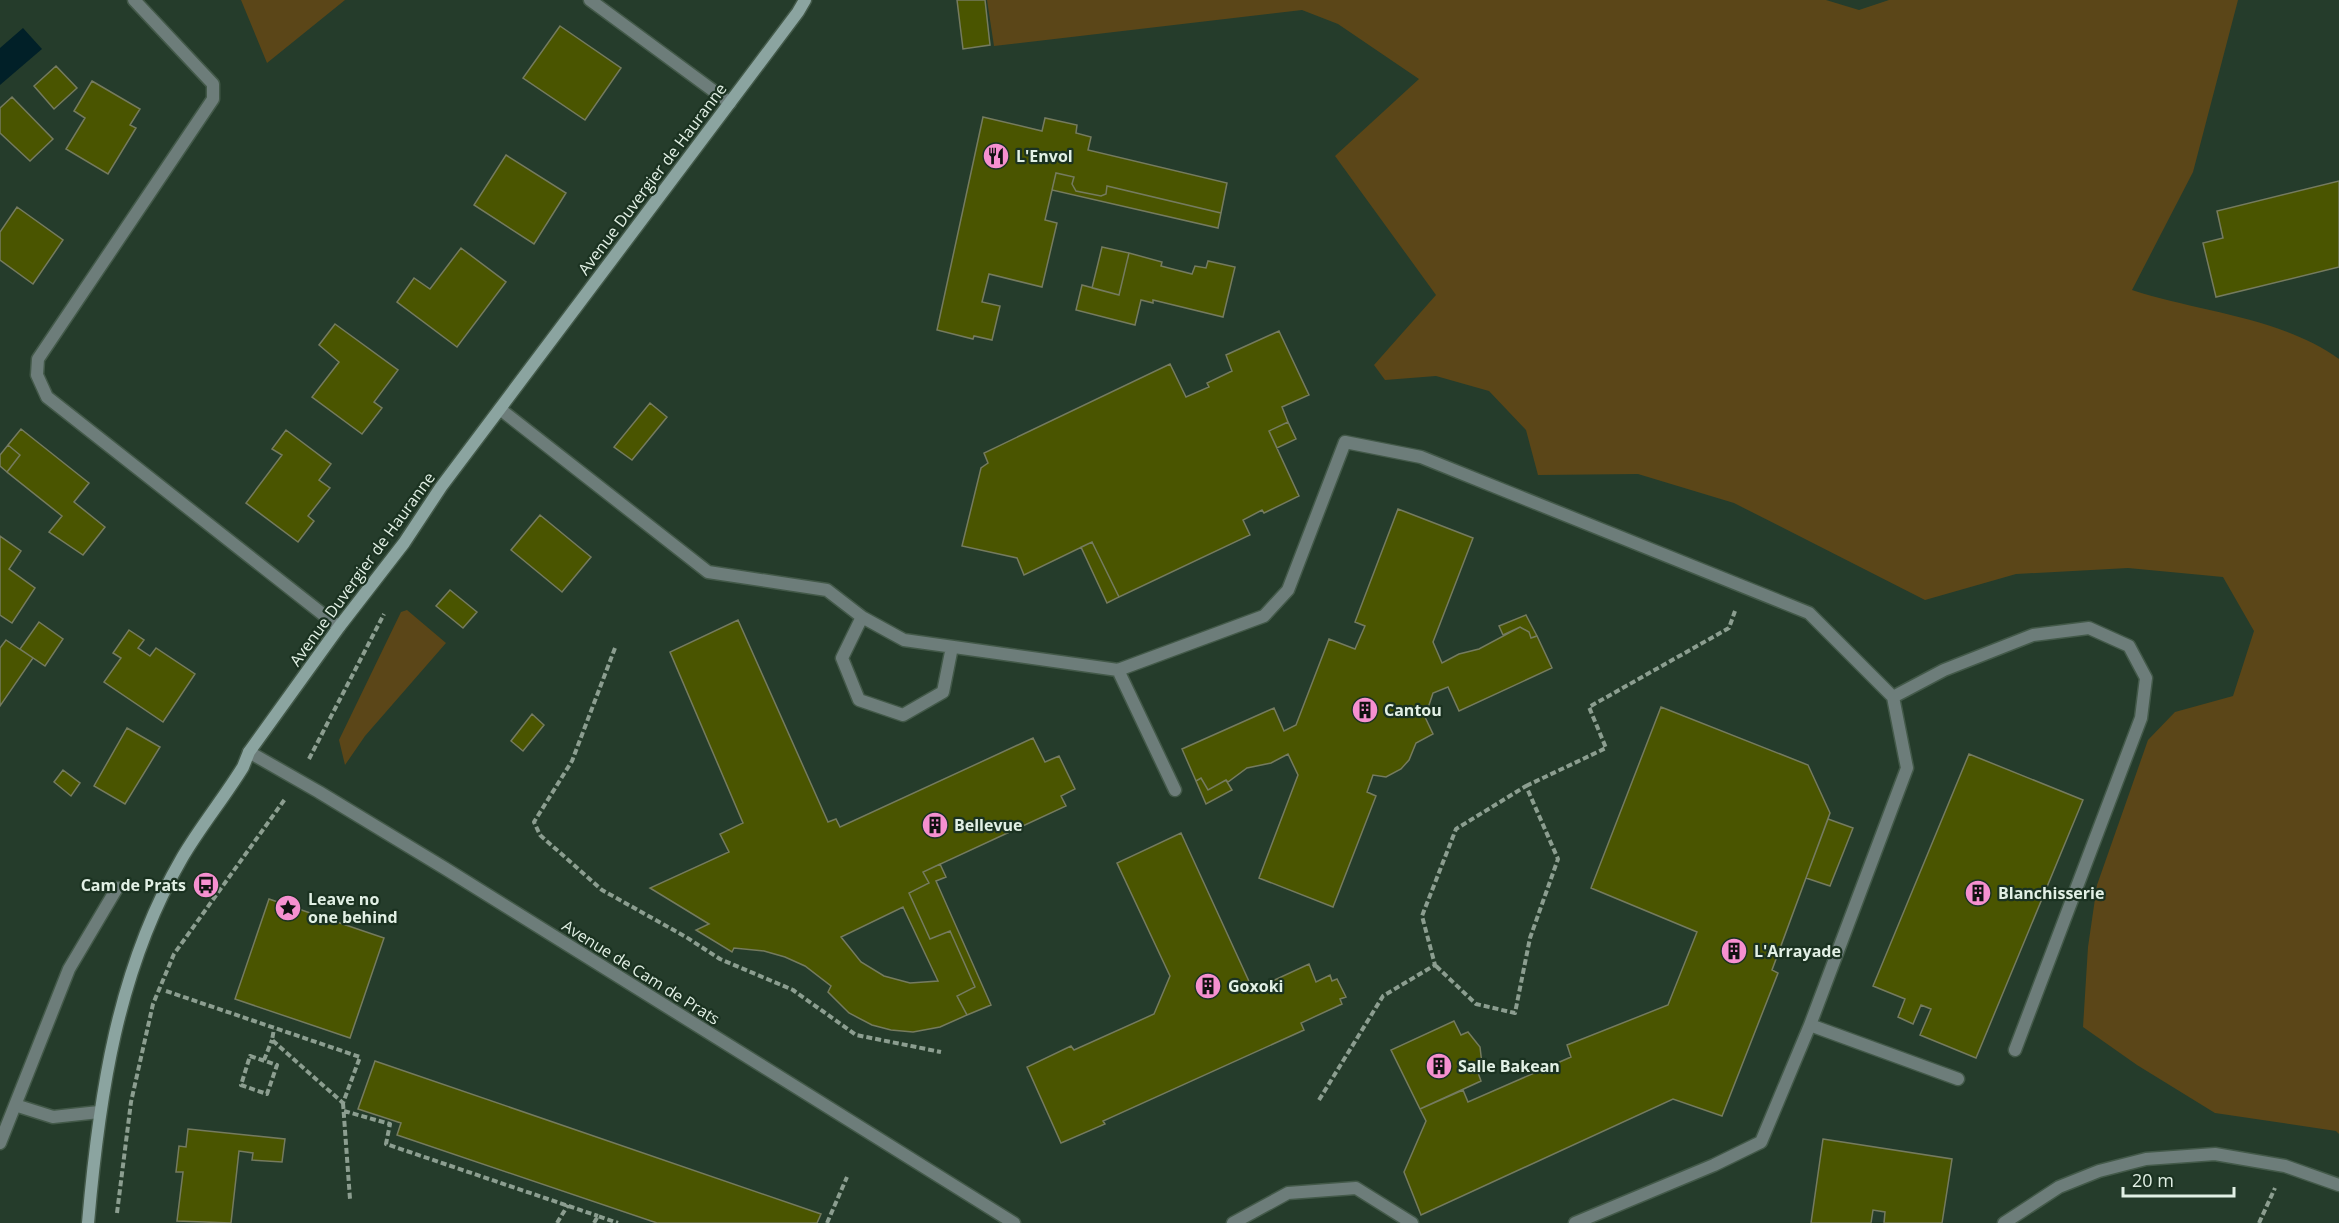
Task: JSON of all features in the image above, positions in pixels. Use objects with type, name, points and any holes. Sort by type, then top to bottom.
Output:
[{"type":"main road","name":"Avenue Duvergier de Hauranne","points":[[88,1223],[99,1112],[116,1027],[142,938],[182,857],[238,775],[249,752],[339,627],[404,543],[441,487],[805,0]]},
{"type":"street","points":[[134,0],[213,84],[213,99],[38,359],[37,375],[47,397],[339,627]]},
{"type":"street","points":[[590,0],[730,103]]},
{"type":"street","points":[[500,409],[708,572],[827,590],[862,617],[904,640],[1118,670],[1264,616],[1288,590],[1345,442],[1421,457],[1809,613],[1893,697],[1906,768],[1810,1025],[1761,1142],[1714,1165],[1575,1223]]},
{"type":"street","points":[[862,617],[842,658],[860,700],[903,715],[943,692],[952,647]]},
{"type":"street","points":[[1893,697],[1944,670],[2033,635],[2089,628],[2130,646],[2146,678],[2141,718],[2015,1050]]},
{"type":"street","points":[[1118,670],[1175,790]]},
{"type":"street","name":"Avenue de Cam de Prats","points":[[249,752],[298,780],[1014,1223]]},
{"type":"street","points":[[1,1137],[69,969],[117,888]]},
{"type":"street","points":[[1810,1025],[1958,1079]]},
{"type":"street","points":[[15,1105],[53,1117],[99,1112]]},
{"type":"street","points":[[2004,1223],[2059,1187],[2099,1171],[2146,1159],[2215,1154],[2285,1166],[2339,1185]]},
{"type":"street","points":[[1233,1223],[1288,1193],[1356,1188],[1412,1223]]},
{"type":"path","points":[[1527,786],[1558,859],[1530,938],[1515,1013],[1476,1004],[1435,965],[1422,916],[1455,829],[1527,786],[1606,748],[1589,706],[1729,628],[1745,586]]},
{"type":"path","points":[[116,1223],[131,1102],[153,1004],[174,954],[298,780],[386,611]]},
{"type":"path","points":[[615,648],[572,761],[534,822],[540,835],[602,890],[686,937],[720,959],[793,990],[856,1035],[941,1052]]},
{"type":"path","points":[[1319,1100],[1383,996],[1435,965]]},
{"type":"path","points":[[166,991],[360,1057],[343,1104],[350,1199]]},
{"type":"path","points":[[264,1060],[274,1029]]},
{"type":"path","points":[[272,1040],[343,1104]]},
{"type":"path","points":[[250,1056],[264,1060],[277,1065],[267,1094],[241,1085],[250,1056]]},
{"type":"path","points":[[344,1111],[390,1124],[386,1144],[618,1223]]},
{"type":"path","points":[[2259,1223],[2285,1166]]},
{"type":"path","points":[[827,1223],[847,1177]]},
{"type":"path","points":[[556,1223],[568,1205]]},
{"type":"path","points":[[594,1223],[598,1216]]},
{"type":"shaded area","points":[[241,0],[345,0],[267,63]]},
{"type":"shaded area","points":[[987,0],[1826,0],[1859,10],[1889,0],[2238,0],[2193,172],[2132,290],[2266,325],[2316,345],[2339,359],[2339,1134],[2336,1131],[2215,1113],[2137,1065],[2083,1027],[2088,947],[2097,885],[2148,740],[2175,712],[2233,696],[2254,631],[2223,577],[2128,568],[2016,574],[1925,600],[1734,503],[1638,474],[1538,475],[1526,430],[1489,391],[1436,376],[1385,380],[1374,365],[1436,295],[1335,156],[1419,79],[1338,24],[1302,10],[994,46]]},
{"type":"shaded area","points":[[407,610],[446,643],[365,736],[345,765],[339,740],[401,612]]},
{"type":"water","points":[[23,28],[42,49],[0,85],[0,48]]},
{"type":"building","points":[[957,0],[985,0],[990,45],[963,49]]},
{"type":"building","points":[[560,26],[621,68],[585,120],[523,78]]},
{"type":"building","points":[[56,66],[77,88],[54,109],[34,86]]},
{"type":"building","points":[[92,81],[140,109],[130,125],[136,128],[108,174],[66,149],[85,118],[74,111]]},
{"type":"building","points":[[12,97],[53,139],[30,161],[0,133],[0,108]]},
{"type":"building","points":[[983,117],[1042,131],[1045,118],[1077,125],[1076,133],[1091,137],[1088,150],[1227,183],[1221,213],[1107,186],[1106,194],[1101,196],[1076,191],[1072,184],[1074,177],[1056,173],[1045,220],[1057,223],[1042,287],[989,274],[982,302],[1000,306],[992,340],[974,336],[973,339],[937,330]]},
{"type":"building","points":[[506,155],[566,193],[534,244],[474,205]]},
{"type":"building","points":[[1056,173],[1074,177],[1072,184],[1076,191],[1101,196],[1106,194],[1107,186],[1221,213],[1218,228],[1052,190]]},
{"type":"building","points":[[2339,181],[2339,267],[2216,297],[2203,243],[2223,238],[2217,211]]},
{"type":"building","points":[[17,207],[63,240],[33,284],[0,260],[0,232]]},
{"type":"building","points":[[1102,247],[1129,253],[1119,295],[1092,288]]},
{"type":"building","points":[[461,248],[506,282],[457,347],[397,302],[414,278],[430,289]]},
{"type":"building","points":[[1129,253],[1162,262],[1161,266],[1192,274],[1195,266],[1206,268],[1208,261],[1235,267],[1223,317],[1153,300],[1153,303],[1141,300],[1135,325],[1076,310],[1082,285],[1119,295]]},
{"type":"building","points":[[335,324],[398,370],[374,402],[382,408],[362,434],[312,397],[339,362],[319,345]]},
{"type":"building","points":[[1279,331],[1309,395],[1282,407],[1288,422],[1269,431],[1299,496],[1264,513],[1262,510],[1243,520],[1250,535],[1119,597],[1092,542],[1024,575],[1017,558],[962,546],[981,468],[988,463],[984,453],[1170,364],[1186,397],[1209,387],[1207,383],[1232,371],[1226,355]]},
{"type":"building","points":[[650,403],[667,417],[632,460],[614,447]]},
{"type":"building","points":[[1288,422],[1296,439],[1277,448],[1269,431]]},
{"type":"building","points":[[21,429],[89,483],[74,502],[105,527],[83,555],[49,532],[62,516],[7,472],[20,455],[8,445]]},
{"type":"building","points":[[286,430],[331,464],[319,480],[330,488],[308,516],[314,521],[298,542],[246,503],[282,455],[272,449]]},
{"type":"building","points":[[8,445],[20,455],[7,472],[0,466],[0,455]]},
{"type":"building","name":"Cantou","points":[[1398,509],[1473,538],[1433,642],[1442,663],[1459,654],[1479,649],[1520,627],[1529,632],[1531,638],[1537,636],[1552,668],[1459,711],[1448,687],[1433,693],[1425,717],[1433,734],[1416,743],[1409,760],[1401,769],[1386,777],[1373,775],[1367,792],[1376,796],[1333,907],[1259,878],[1298,775],[1288,754],[1271,763],[1247,768],[1228,782],[1226,780],[1208,790],[1201,778],[1196,781],[1182,749],[1274,708],[1284,731],[1296,725],[1329,639],[1355,649],[1365,626],[1355,622]]},
{"type":"building","points":[[540,515],[591,557],[562,592],[511,550]]},
{"type":"building","points":[[0,536],[21,551],[9,569],[35,588],[12,623],[0,615]]},
{"type":"building","points":[[1092,542],[1119,597],[1107,603],[1081,547]]},
{"type":"building","points":[[450,590],[477,612],[463,628],[436,606]]},
{"type":"building","points":[[1526,615],[1537,636],[1531,638],[1529,632],[1520,627],[1503,635],[1499,626]]},
{"type":"building","name":"Bellevue","points":[[738,620],[828,822],[836,819],[840,827],[1033,738],[1045,762],[1059,756],[1075,789],[1061,796],[1066,806],[923,872],[929,883],[909,893],[930,939],[950,931],[975,987],[957,996],[967,1015],[940,1027],[913,1032],[872,1025],[849,1013],[828,992],[831,986],[805,966],[764,951],[734,948],[732,952],[696,930],[709,924],[650,888],[729,852],[720,834],[743,823],[670,652]],"holes":[[[903,907],[938,981],[910,983],[884,976],[861,962],[841,937]]]},
{"type":"building","points":[[39,622],[63,639],[45,666],[20,649]]},
{"type":"building","points":[[129,630],[144,640],[138,648],[150,656],[156,648],[195,674],[163,722],[104,682],[121,658],[113,653]]},
{"type":"building","points":[[6,640],[33,658],[0,706],[0,648]]},
{"type":"building","name":"L'Arrayade","points":[[1661,707],[1808,765],[1830,813],[1772,970],[1778,973],[1722,1116],[1673,1099],[1421,1215],[1404,1172],[1426,1121],[1420,1109],[1463,1090],[1468,1102],[1571,1057],[1567,1045],[1668,1005],[1697,932],[1591,888]]},
{"type":"building","points":[[532,714],[544,725],[523,751],[511,741]]},
{"type":"building","points":[[127,728],[160,747],[125,804],[94,786]]},
{"type":"building","name":"Blanchisserie","points":[[1969,754],[2083,800],[1976,1058],[1920,1035],[1931,1009],[1921,1005],[1913,1024],[1898,1017],[1905,999],[1873,986]]},
{"type":"building","points":[[63,770],[80,783],[71,796],[54,782]]},
{"type":"building","points":[[1201,778],[1208,790],[1226,780],[1232,790],[1206,804],[1196,781]]},
{"type":"building","points":[[1828,819],[1853,828],[1830,886],[1806,878]]},
{"type":"building","name":"Goxoki","points":[[1181,833],[1253,990],[1309,964],[1316,982],[1330,975],[1332,981],[1337,979],[1346,997],[1340,999],[1342,1004],[1301,1023],[1304,1030],[1103,1121],[1105,1124],[1061,1143],[1027,1067],[1071,1046],[1074,1050],[1154,1014],[1170,976],[1117,863]]},
{"type":"building","points":[[940,864],[946,877],[936,881],[991,1005],[967,1015],[957,996],[975,987],[950,931],[930,939],[909,893],[929,883],[923,872]]},
{"type":"building","points":[[269,899],[384,938],[350,1038],[235,999]]},
{"type":"building","name":"Salle Bakean","points":[[1454,1021],[1461,1035],[1468,1032],[1480,1047],[1482,1064],[1476,1067],[1481,1081],[1420,1109],[1391,1050]]},
{"type":"building","points":[[375,1061],[821,1214],[817,1223],[657,1223],[397,1135],[401,1123],[358,1109]]},
{"type":"building","points":[[188,1129],[285,1139],[282,1162],[252,1160],[253,1153],[239,1151],[231,1223],[177,1221],[183,1172],[176,1172],[179,1146],[186,1147]]},
{"type":"building","points":[[1823,1139],[1952,1159],[1942,1223],[1884,1223],[1885,1212],[1873,1210],[1871,1223],[1811,1223]]},
{"type":"place","name":"L'Envol","points":[[996,156]]},
{"type":"place","name":"Cantou","points":[[1365,710]]},
{"type":"place","name":"Bellevue","points":[[935,825]]},
{"type":"place","name":"Cam de Prats","points":[[206,885]]},
{"type":"place","name":"Blanchisserie","points":[[1978,893]]},
{"type":"place","name":"Leave no one behind","points":[[288,908]]},
{"type":"place","name":"L'Arrayade","points":[[1734,951]]},
{"type":"place","name":"Goxoki","points":[[1208,986]]},
{"type":"place","name":"Salle Bakean","points":[[1439,1066]]}]
